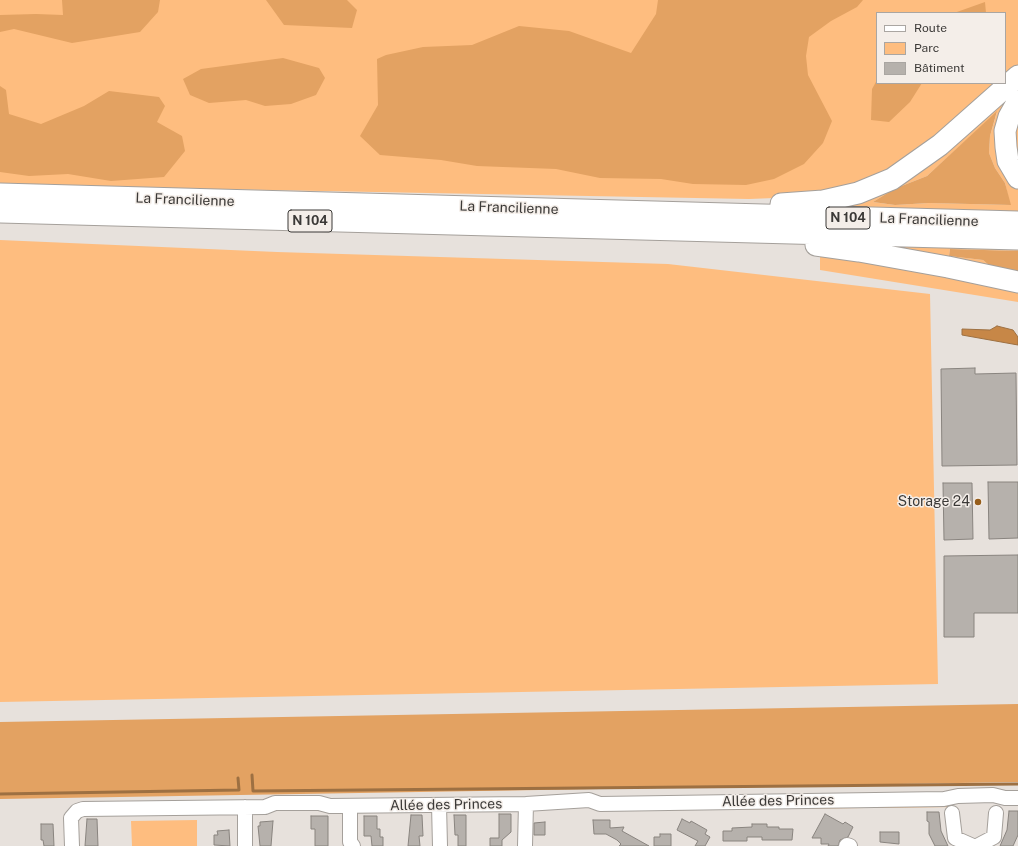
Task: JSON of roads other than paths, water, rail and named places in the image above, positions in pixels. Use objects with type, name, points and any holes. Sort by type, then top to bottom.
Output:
[{"type":"highway","points":[[677,213],[692,205],[790,204],[823,201],[858,193],[892,179],[940,145],[1018,76]]},
{"type":"highway","points":[[1018,101],[1009,117],[1006,139],[1008,161],[1018,178]]},
{"type":"highway","name":"La Francilienne","points":[[0,194],[1018,222]]},
{"type":"highway","name":"La Francilienne","points":[[0,212],[1018,239]]},
{"type":"highway","points":[[746,232],[765,240],[859,251],[948,267],[1018,282]]},
{"type":"street","name":"Allée des Princes","points":[[72,846],[71,818],[77,811],[83,809],[265,807],[278,812],[314,812],[330,806],[526,804],[561,802],[575,809],[596,809],[612,803],[944,799],[958,804],[991,804],[1012,798]]},
{"type":"street","points":[[526,804],[526,846]]},
{"type":"street","points":[[439,805],[440,846]]},
{"type":"street","points":[[350,806],[350,845]]},
{"type":"street","points":[[244,807],[245,846]]},
{"type":"street","points":[[952,813],[954,838],[972,846]]},
{"type":"street","points":[[977,846],[994,837],[996,813]]},
{"type":"street","points":[[846,846],[847,844],[850,846]]},
{"type":"waterway","points":[[252,775],[253,791],[1018,784]]},
{"type":"waterway","points":[[0,794],[239,790],[238,778]]},
{"type":"place","name":"Storage 24","points":[[978,502]]}]
